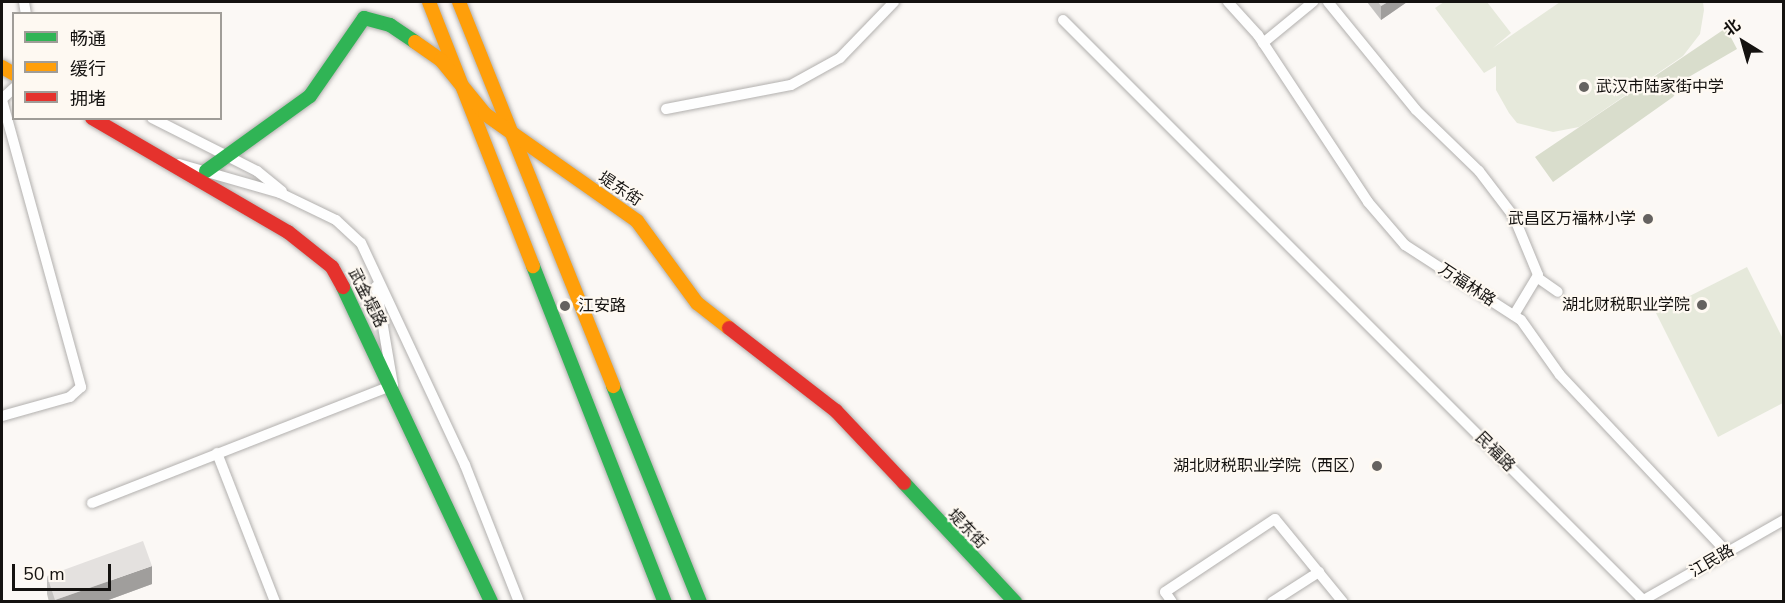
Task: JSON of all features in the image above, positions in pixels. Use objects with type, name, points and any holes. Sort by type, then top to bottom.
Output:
[{"type":"street","points":[[429,2],[665,602]]},
{"type":"street","points":[[459,2],[700,602]]},
{"type":"street","points":[[666,109],[791,86],[840,58],[894,2]]},
{"type":"street","name":"万福林路","points":[[1228,2],[1263,43],[1368,202],[1405,245],[1514,315],[1560,375],[1727,552]]},
{"type":"street","points":[[1263,43],[1313,2]]},
{"type":"street","points":[[1328,2],[1416,110],[1479,171],[1514,217],[1538,278],[1558,292]]},
{"type":"street","name":"堤东街","points":[[206,171],[310,96],[364,18],[390,25],[432,54],[512,134],[637,220],[697,303],[836,411],[1015,602]]},
{"type":"street","name":"民福路","points":[[1063,20],[1642,601]]},
{"type":"street","points":[[2,100],[81,387],[69,397],[2,416]]},
{"type":"street","name":"武金堤路","points":[[95,120],[288,232],[332,267],[393,385],[490,602]]},
{"type":"street","points":[[156,120],[227,156],[291,198],[336,220],[361,243],[465,465],[519,602]]},
{"type":"street","points":[[165,161],[206,171],[291,198]]},
{"type":"street","points":[[92,503],[393,385],[373,268]]},
{"type":"street","points":[[1514,315],[1538,278]]},
{"type":"street","points":[[218,453],[275,602]]},
{"type":"street","points":[[1172,602],[1165,592],[1275,519],[1343,602]]},
{"type":"street","name":"江民路","points":[[1642,601],[1784,519]]},
{"type":"street","points":[[1272,602],[1318,572]]},
{"type":"shaded area","name":"武汉市陆家街中学","points":[[1444,2],[1487,2],[1511,33],[1493,48],[1560,2],[1703,2],[1704,10],[1700,34],[1683,56],[1579,127],[1553,132],[1517,123],[1496,90],[1496,66],[1484,73],[1435,8]]},
{"type":"shaded area","points":[[1747,267],[1783,339],[1783,403],[1718,437],[1656,313]]},
{"type":"green space","points":[[1726,28],[1737,49],[1687,78],[1673,97],[1553,182],[1535,157]]},
{"type":"building","points":[[143,541],[152,566],[55,600],[47,576]]},
{"type":"traffic: fast","points":[[206,171],[310,96],[364,18],[390,25],[415,42]]},
{"type":"traffic: fast","points":[[533,266],[665,602]]},
{"type":"traffic: fast","points":[[343,287],[491,602]]},
{"type":"traffic: fast","points":[[613,386],[700,602]]},
{"type":"traffic: fast","points":[[904,483],[1015,602]]},
{"type":"traffic: slow","points":[[429,2],[533,266]]},
{"type":"traffic: slow","points":[[459,2],[613,386]]},
{"type":"traffic: slow","points":[[415,42],[441,60],[485,114],[637,221],[697,303],[729,328]]},
{"type":"traffic: slow","points":[[2,67],[12,73]]},
{"type":"traffic: jam","points":[[95,120],[288,232],[332,267],[343,287]]},
{"type":"traffic: jam","points":[[729,328],[836,411],[904,483]]},
{"type":"place","name":"武汉市陆家街中学","points":[[1584,87]]},
{"type":"place","name":"武昌区万福林小学","points":[[1648,219]]},
{"type":"place","name":"湖北财税职业学院","points":[[1702,305]]},
{"type":"place","name":"江安路","points":[[565,306]]},
{"type":"place","name":"湖北财税职业学院（西区）","points":[[1377,466]]}]
